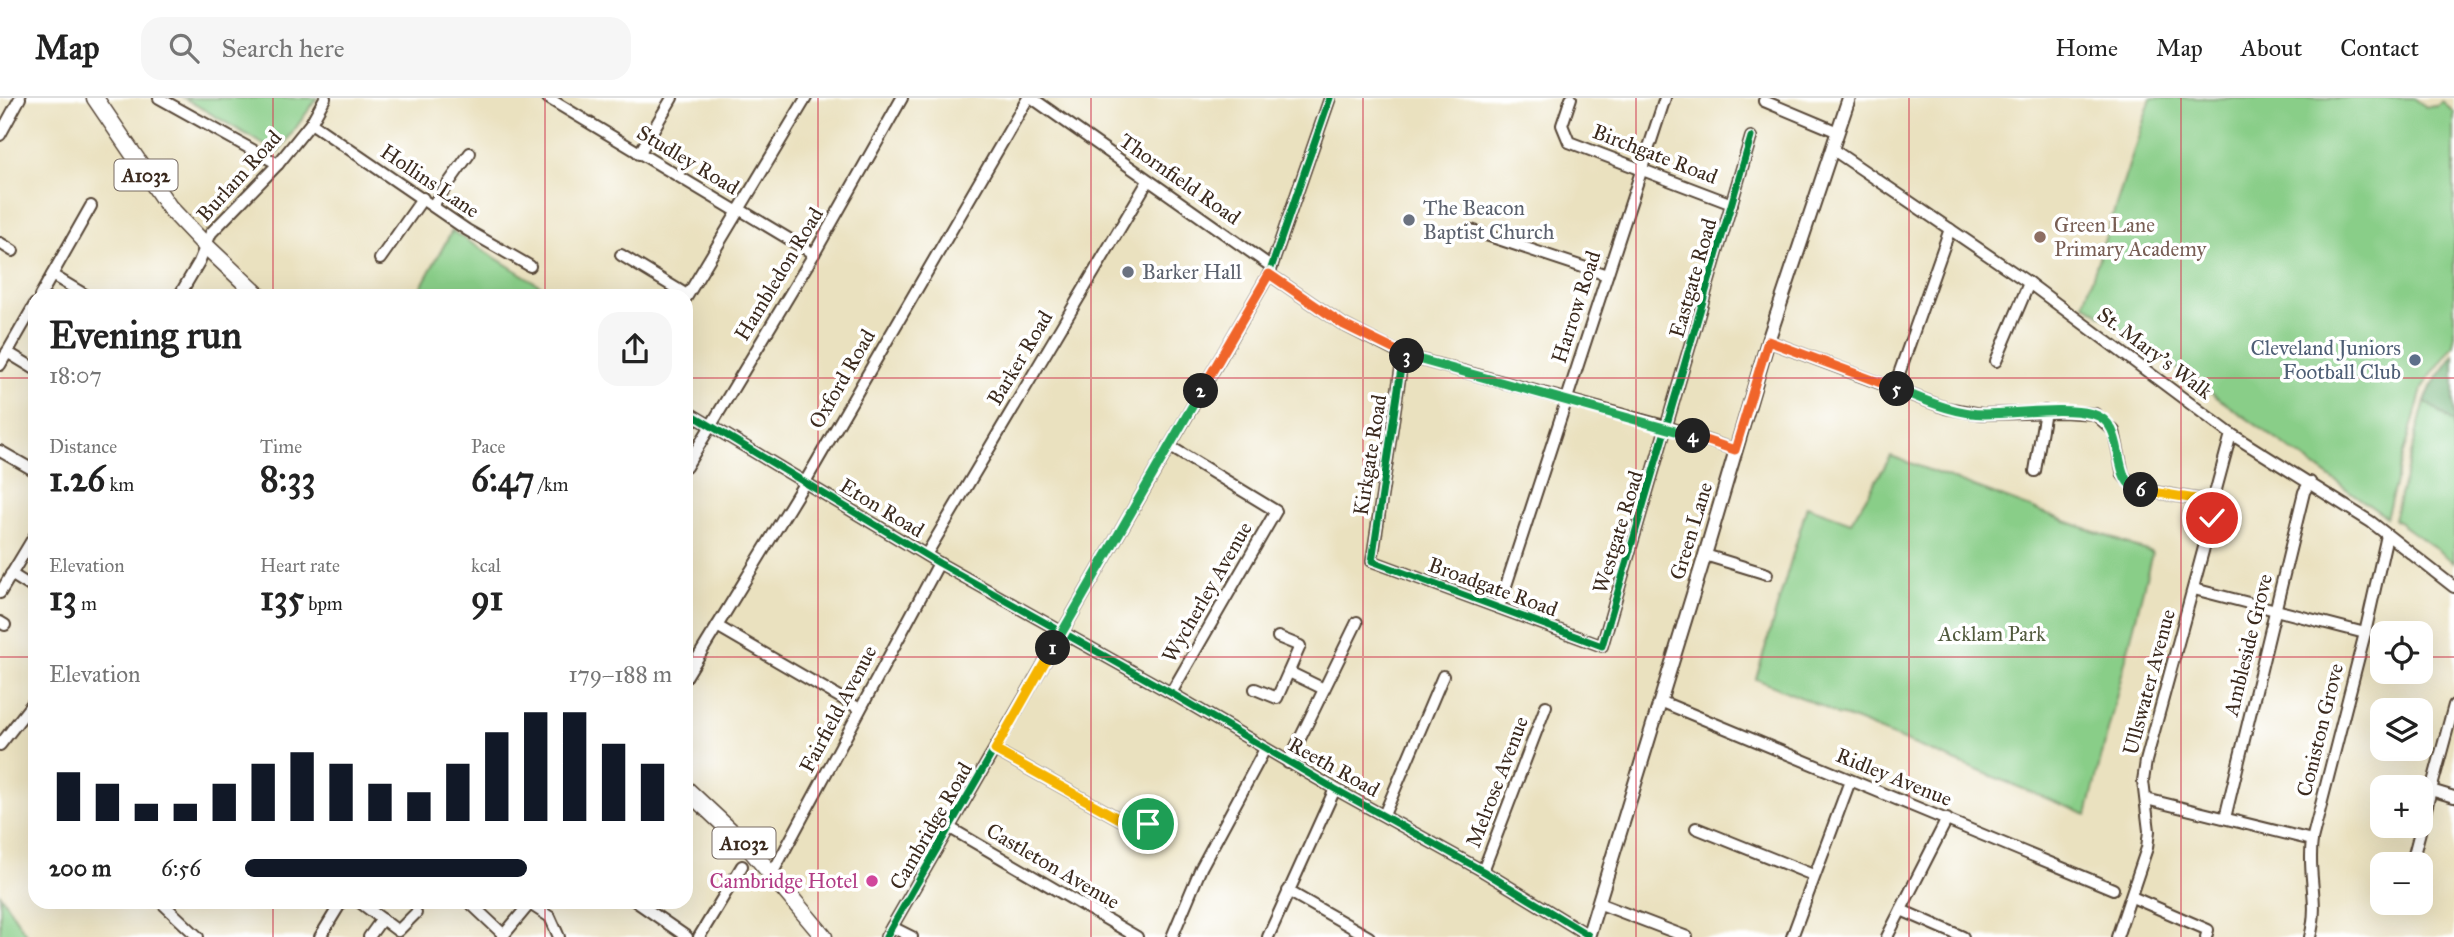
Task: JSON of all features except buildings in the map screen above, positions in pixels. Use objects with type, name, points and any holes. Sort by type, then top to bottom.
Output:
[{"type":"main road","name":"A1032","points":[[95,98],[155,188],[182,222],[252,289]]},
{"type":"main road","name":"A1032","points":[[693,796],[751,850],[824,937]]},
{"type":"street","points":[[0,135],[20,98]]},
{"type":"street","points":[[159,98],[278,164]]},
{"type":"street","name":"Burlam Road","points":[[183,289],[211,233],[278,164],[311,123],[325,98]]},
{"type":"street","name":"Studley Road","points":[[548,98],[639,154],[814,254]]},
{"type":"street","points":[[639,154],[672,98]]},
{"type":"street","points":[[691,289],[806,98]]},
{"type":"street","name":"Hambledon Road","points":[[693,455],[814,254],[902,98]]},
{"type":"street","name":"Thornfield Road","points":[[1030,98],[1344,325],[1403,355],[1668,428],[1735,450]]},
{"type":"street","name":"Oxford Road","points":[[693,665],[805,482],[1030,98]]},
{"type":"street","name":"Cambridge Road","points":[[889,932],[1270,270],[1330,98]]},
{"type":"street","name":"Birchgate Road","points":[[1571,98],[1563,124],[1569,142],[1732,204]]},
{"type":"street","name":"Harrow Road","points":[[1499,607],[1665,98]]},
{"type":"street","name":"Green Lane","points":[[1588,936],[1768,341],[1849,98]]},
{"type":"street","points":[[1763,101],[1838,132]]},
{"type":"street","name":"Hollins Lane","points":[[311,123],[467,230],[530,266]]},
{"type":"street","name":"Eastgate Road","points":[[1668,428],[1751,137]]},
{"type":"street","name":"St. Mary's Walk","points":[[1832,149],[2029,283],[2231,434],[2371,522],[2454,587]]},
{"type":"street","points":[[433,205],[470,153]]},
{"type":"street","name":"Barker Road","points":[[926,555],[1148,181]]},
{"type":"street","points":[[380,259],[423,198]]},
{"type":"street","points":[[44,289],[91,206]]},
{"type":"street","points":[[1894,388],[1950,229]]},
{"type":"street","points":[[1471,230],[1607,275]]},
{"type":"street","points":[[0,243],[13,251]]},
{"type":"street","points":[[621,255],[676,289]]},
{"type":"street","points":[[52,275],[75,289]]},
{"type":"street","points":[[1996,361],[2029,283]]},
{"type":"street","points":[[0,365],[28,316]]},
{"type":"street","points":[[1768,341],[1946,408],[1982,414],[2045,411],[2095,414],[2114,431],[2123,475],[2136,489],[2202,500],[2214,496]]},
{"type":"street","points":[[7,352],[28,365]]},
{"type":"street","name":"Kirkgate Road","points":[[1372,561],[1403,355]]},
{"type":"street","points":[[2035,471],[2045,411]]},
{"type":"street","name":"Eton Road","points":[[693,415],[939,563],[1062,632]]},
{"type":"street","name":"Westgate Road","points":[[1602,646],[1668,428]]},
{"type":"street","name":"Ullswater Avenue","points":[[2117,937],[2147,848],[2149,831],[2144,781],[2146,761],[2194,589],[2212,518],[2214,496],[2231,434]]},
{"type":"street","name":"Wycherley Avenue","points":[[1169,446],[1276,511],[1171,692]]},
{"type":"street","points":[[0,451],[28,467]]},
{"type":"street","name":"Ambleside Grove","points":[[2225,818],[2304,492],[2310,482]]},
{"type":"street","name":"Coniston Grove","points":[[2310,937],[2316,917],[2310,858],[2312,840],[2365,633],[2387,534]]},
{"type":"street","points":[[0,593],[28,546]]},
{"type":"street","points":[[1705,555],[1767,574]]},
{"type":"street","name":"Broadgate Road","points":[[1372,561],[1602,646]]},
{"type":"street","name":"Fairfield Avenue","points":[[772,874],[939,563]]},
{"type":"street","points":[[11,574],[28,585]]},
{"type":"street","points":[[2194,589],[2365,633]]},
{"type":"street","points":[[1288,763],[1356,622]]},
{"type":"street","points":[[717,626],[860,709]]},
{"type":"street","name":"Reeth Road","points":[[1062,632],[1171,692],[1288,763],[1483,871],[1588,936]]},
{"type":"street","points":[[1255,689],[1277,698],[1289,672],[1300,646],[1278,637]]},
{"type":"street","points":[[1289,672],[1324,689]]},
{"type":"street","points":[[1384,815],[1443,676]]},
{"type":"street","name":"Ridley Avenue","points":[[1660,701],[2113,889]]},
{"type":"street","points":[[2433,783],[2454,705]]},
{"type":"street","name":"Melrose Avenue","points":[[1483,871],[1546,706]]},
{"type":"street","points":[[0,745],[28,709]]},
{"type":"street","points":[[1172,937],[1201,868],[1265,749]]},
{"type":"street","points":[[995,750],[1143,832],[1148,824]]},
{"type":"street","points":[[1792,937],[1850,781]]},
{"type":"street","points":[[1268,937],[1335,789]]},
{"type":"street","points":[[2433,791],[2454,797]]},
{"type":"street","points":[[2146,799],[2312,840]]},
{"type":"street","points":[[1887,937],[1947,819]]},
{"type":"street","name":"Castleton Avenue","points":[[950,828],[1137,937]]},
{"type":"street","points":[[1696,828],[1813,875]]},
{"type":"street","points":[[699,937],[736,869]]},
{"type":"street","points":[[2126,911],[2113,889],[2135,883]]},
{"type":"street","points":[[1288,891],[1369,937]]},
{"type":"street","points":[[2132,897],[2208,930],[2206,937]]},
{"type":"street","points":[[1598,903],[1687,937]]},
{"type":"street","points":[[168,909],[198,937]]},
{"type":"street","points":[[320,937],[336,909]]},
{"type":"street","points":[[369,909],[398,931],[416,912]]},
{"type":"street","points":[[476,909],[503,936],[525,909]]},
{"type":"street","points":[[540,909],[550,917],[559,937]]},
{"type":"street","points":[[647,909],[687,937]]},
{"type":"street","points":[[1901,909],[1964,937]]},
{"type":"street","points":[[369,937],[382,919]]},
{"type":"street","points":[[889,932],[912,937]]},
{"type":"green space","points":[[184,98],[317,98],[278,153]]},
{"type":"green space","points":[[2151,98],[2414,98],[2426,107],[2438,106],[2442,102],[2454,112],[2454,345],[2423,386],[2386,517],[2084,303]]},
{"type":"green space","points":[[452,231],[546,289],[420,289]]},
{"type":"green space","points":[[2454,355],[2454,423],[2425,401],[2432,385]]},
{"type":"green space","points":[[2425,401],[2454,423],[2454,562],[2394,519]]},
{"type":"green space","name":"Acklam Park","points":[[1891,456],[2152,553],[2087,815],[1837,715],[1756,679],[1807,506],[1851,522]]},
{"type":"green space","points":[[0,894],[28,937],[0,937]]},
{"type":"cycle path","points":[[886,937],[1269,274],[1330,98]]},
{"type":"cycle path","points":[[1403,355],[1372,561],[1602,646],[1751,137]]},
{"type":"cycle path","points":[[693,415],[939,563],[1483,871],[1588,935]]},
{"type":"place","name":"The Beacon Baptist Church","points":[[1409,220]]},
{"type":"place","name":"Green Lane Primary Academy","points":[[2040,237]]},
{"type":"place","name":"Barker Hall","points":[[1128,272]]},
{"type":"place","name":"Cleveland Juniors Football Club","points":[[2415,360]]},
{"type":"place","name":"Cambridge Hotel","points":[[872,881]]},
{"type":"route","points":[[1148,824],[1143,832],[995,750],[1269,274],[1344,325],[1403,355],[1668,428],[1735,450],[1768,341],[1946,408],[1982,414],[2045,411],[2095,414],[2114,431],[2123,475],[2136,489],[2202,500],[2214,496],[2212,518]]}]
